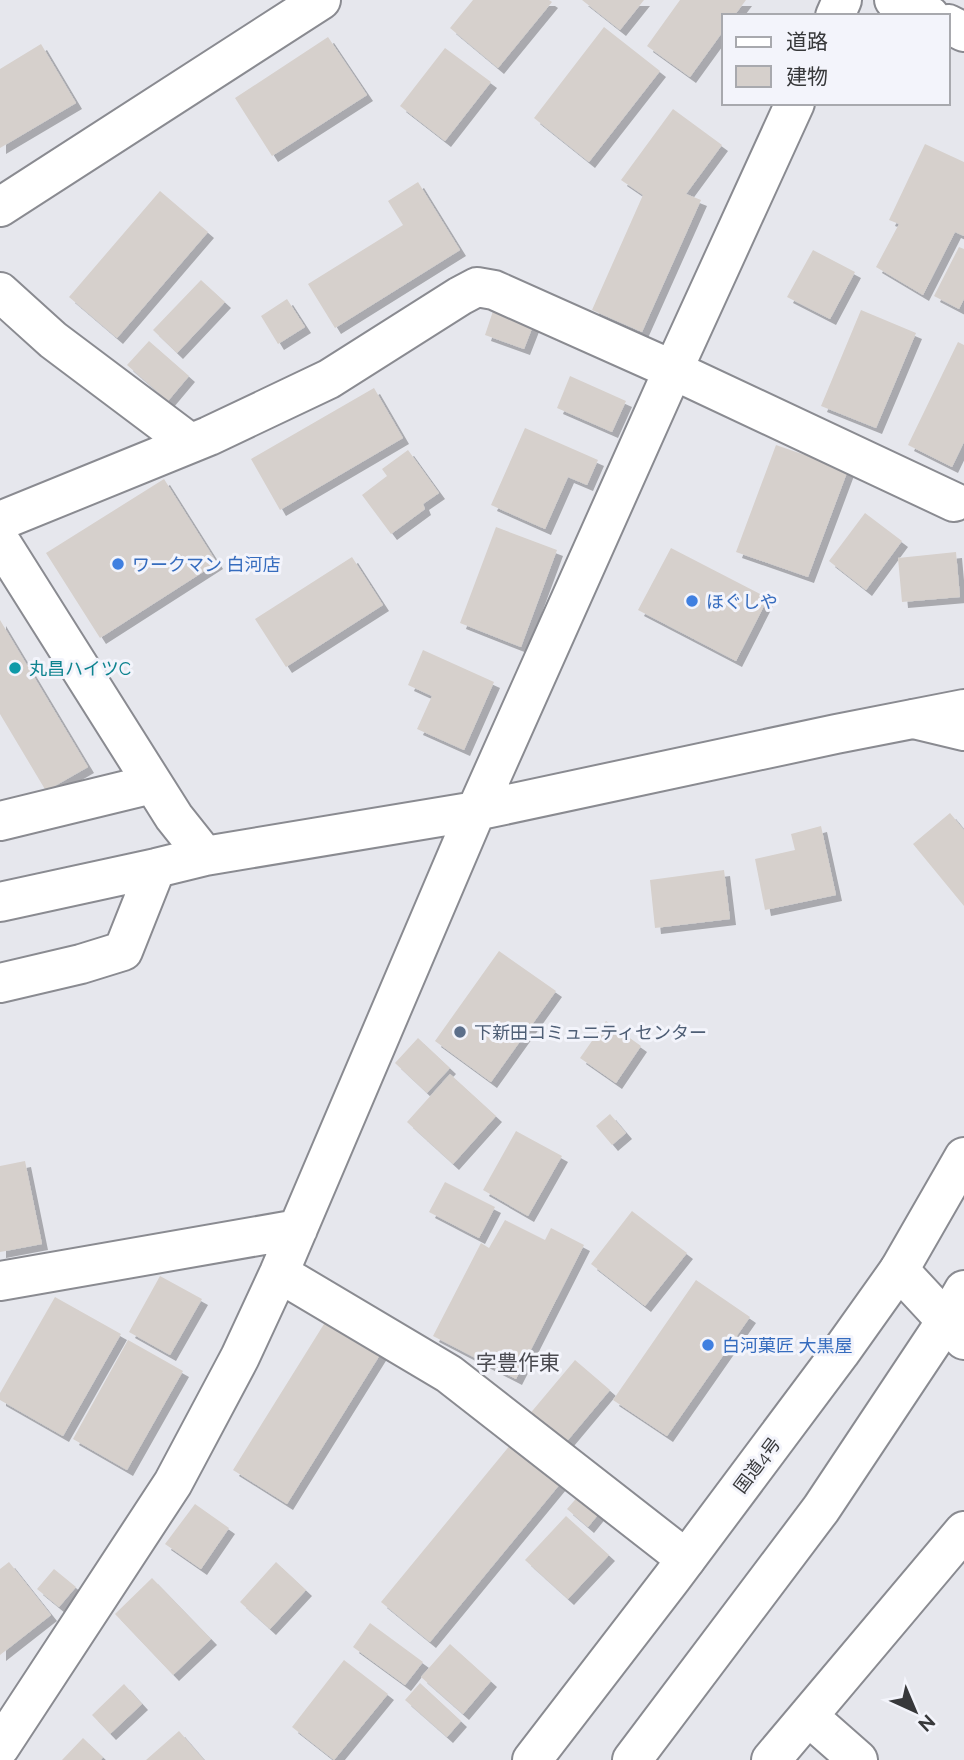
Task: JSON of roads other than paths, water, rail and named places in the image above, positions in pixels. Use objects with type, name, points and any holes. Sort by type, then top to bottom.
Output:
[{"type":"main road","points":[[0,206],[321,0]]},
{"type":"main road","points":[[894,0],[926,14]]},
{"type":"main road","points":[[3,1748],[173,1483],[240,1357],[279,1273],[476,811],[794,105]]},
{"type":"main road","points":[[0,521],[190,443],[329,379],[477,287],[494,290],[673,370],[961,504]]},
{"type":"main road","points":[[0,292],[52,340],[190,443]]},
{"type":"main road","points":[[0,541],[152,784],[205,856]]},
{"type":"main road","points":[[0,902],[205,856],[476,811],[823,736],[964,709]]},
{"type":"main road","points":[[914,719],[964,731]]},
{"type":"main road","points":[[0,821],[152,784]]},
{"type":"main road","points":[[0,983],[123,951],[156,868]]},
{"type":"main road","points":[[929,1217],[964,1136]]},
{"type":"main road","name":"国道4号","points":[[532,1760],[841,1353],[898,1270],[964,1157]]},
{"type":"main road","points":[[0,1281],[298,1229]]},
{"type":"main road","points":[[632,1760],[821,1509],[958,1317],[898,1270]]},
{"type":"main road","points":[[279,1273],[449,1374],[686,1559]]},
{"type":"main road","points":[[771,1760],[964,1531]]},
{"type":"main road","points":[[808,1716],[858,1760]]},
{"type":"place","name":"ワークマン 白河店","points":[[118,564]]},
{"type":"place","name":"ほぐしや","points":[[692,601]]},
{"type":"place","name":"丸昌ハイツC","points":[[15,668]]},
{"type":"place","name":"下新田コミュニティセンター","points":[[460,1032]]},
{"type":"place","name":"白河菓匠 大黒屋","points":[[708,1345]]},
{"type":"district","name":"字豊作東","points":[[518,1362]]}]
